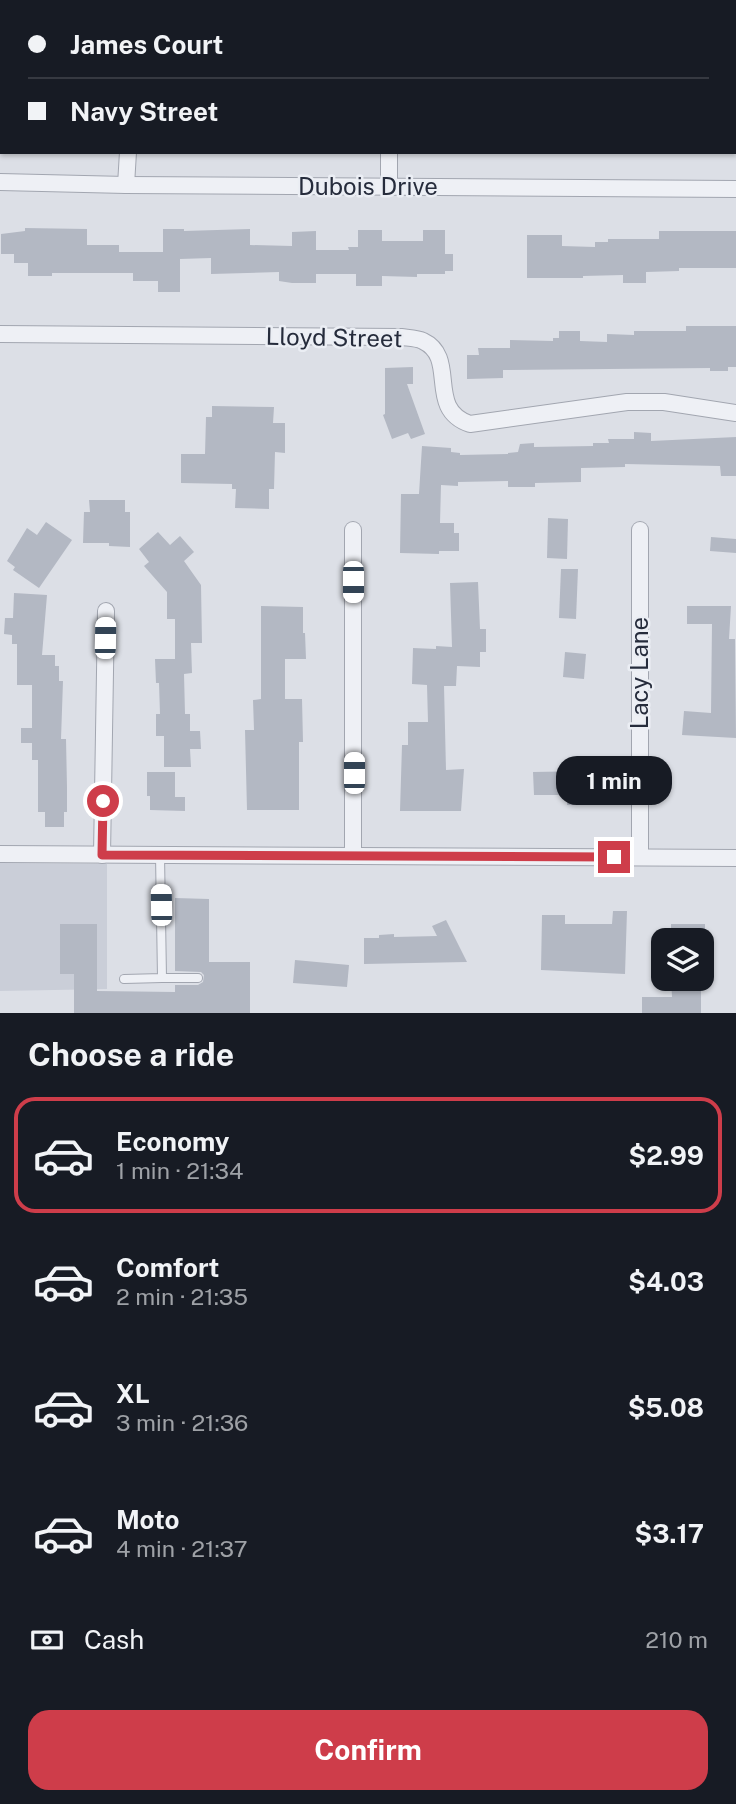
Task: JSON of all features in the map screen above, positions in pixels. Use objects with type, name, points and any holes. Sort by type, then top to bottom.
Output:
[{"type":"street","points":[[127,185],[128,154]]},
{"type":"street","points":[[389,154],[389,187]]},
{"type":"street","name":"Dubois Drive","points":[[0,182],[736,189]]},
{"type":"street","name":"Lloyd Street","points":[[0,334],[401,337],[422,340],[432,347],[442,363],[444,398],[449,411],[458,420],[470,424],[627,402],[664,402],[736,413]]},
{"type":"street","points":[[352,530],[353,856]]},
{"type":"street","name":"Lacy Lane","points":[[640,530],[640,857]]},
{"type":"street","points":[[102,855],[106,611]]},
{"type":"street","points":[[0,854],[736,858]]},
{"type":"lane","points":[[160,855],[162,978]]},
{"type":"lane","points":[[124,979],[198,978]]},
{"type":"shaded area","points":[[0,863],[107,864],[107,989],[0,991]]},
{"type":"building","points":[[25,228],[87,229],[87,245],[119,245],[119,252],[163,252],[163,229],[250,229],[250,245],[292,246],[292,232],[316,231],[316,250],[349,250],[348,247],[358,247],[358,230],[382,230],[382,241],[423,241],[423,230],[445,230],[445,254],[453,254],[453,271],[445,271],[445,274],[417,274],[417,277],[382,276],[382,286],[356,286],[356,274],[316,274],[316,283],[292,283],[279,281],[279,272],[211,274],[211,258],[180,259],[180,292],[158,292],[158,281],[133,281],[133,273],[52,273],[52,276],[28,276],[28,263],[14,263],[14,254],[1,254],[1,234],[25,231]]},
{"type":"building","points":[[659,231],[736,231],[736,268],[679,268],[679,271],[646,272],[646,283],[623,283],[623,275],[527,278],[527,235],[562,235],[562,246],[595,247],[595,242],[608,242],[608,239],[659,239]]},
{"type":"building","points":[[686,326],[736,326],[736,367],[728,367],[728,371],[710,371],[710,368],[503,370],[503,378],[467,379],[467,355],[479,355],[478,348],[510,348],[510,340],[553,341],[553,338],[559,338],[559,331],[580,331],[580,341],[607,342],[607,334],[686,331]]},
{"type":"building","points":[[413,367],[413,384],[407,384],[425,434],[411,439],[408,433],[392,439],[383,415],[385,368]]},
{"type":"building","points":[[212,406],[274,407],[273,423],[285,423],[285,453],[275,452],[274,489],[269,489],[269,509],[235,508],[236,489],[232,489],[232,484],[181,483],[181,454],[205,454],[206,417],[212,417]]},
{"type":"building","points":[[634,432],[651,433],[651,441],[736,437],[736,476],[721,476],[720,466],[625,464],[625,467],[581,468],[581,482],[535,483],[535,487],[508,487],[508,481],[441,485],[440,523],[454,523],[454,533],[459,533],[459,551],[439,551],[439,554],[400,553],[401,494],[419,494],[422,446],[451,448],[451,452],[460,455],[508,454],[518,452],[520,444],[534,443],[534,447],[593,446],[593,443],[609,443],[608,439],[634,439]]},
{"type":"building","points":[[89,500],[125,500],[125,512],[130,512],[130,547],[109,546],[109,543],[83,543],[84,512],[90,512]]},
{"type":"building","points":[[548,518],[568,519],[567,559],[547,558]]},
{"type":"building","points":[[46,522],[72,540],[39,588],[13,570],[15,567],[7,561],[27,528],[37,535]]},
{"type":"building","points":[[158,532],[170,545],[180,536],[194,552],[184,561],[201,585],[202,643],[191,643],[192,673],[184,674],[185,714],[190,714],[190,731],[200,731],[201,749],[190,749],[191,767],[164,767],[164,736],[156,736],[156,714],[160,714],[155,659],[175,659],[175,619],[167,619],[167,592],[144,566],[149,562],[139,549]]},
{"type":"building","points":[[711,537],[736,539],[736,553],[710,551]]},
{"type":"building","points":[[561,569],[578,569],[576,619],[559,618]]},
{"type":"building","points":[[478,582],[480,629],[486,629],[486,652],[480,652],[480,667],[457,666],[456,686],[444,686],[446,770],[464,769],[461,811],[400,811],[402,745],[408,745],[408,722],[428,722],[427,685],[412,684],[413,648],[452,647],[450,583]]},
{"type":"building","points":[[14,593],[47,595],[42,655],[55,655],[55,666],[59,666],[59,681],[63,681],[61,739],[66,739],[67,787],[64,827],[45,827],[45,812],[38,812],[38,760],[32,760],[32,743],[21,743],[21,728],[32,728],[32,685],[17,685],[17,644],[12,644],[12,635],[4,634],[5,618],[13,618]]},
{"type":"building","points":[[261,606],[303,607],[306,659],[285,659],[285,699],[302,699],[303,742],[299,742],[299,810],[247,810],[245,730],[254,730],[253,700],[261,699]]},
{"type":"building","points":[[687,606],[731,606],[729,639],[735,639],[736,738],[682,735],[684,711],[711,713],[712,624],[687,624]]},
{"type":"building","points":[[565,652],[586,654],[584,679],[563,677]]},
{"type":"building","points":[[588,771],[589,805],[567,805],[567,795],[534,795],[533,772]]},
{"type":"building","points":[[147,772],[175,772],[175,797],[185,797],[185,811],[150,810]]},
{"type":"building","points":[[175,898],[209,899],[209,962],[250,962],[250,1013],[74,1013],[74,974],[60,974],[60,924],[97,924],[97,991],[175,992],[175,985],[198,985],[203,982],[204,975],[201,972],[175,971]]},
{"type":"building","points":[[613,911],[627,911],[625,974],[541,970],[542,915],[565,915],[565,924],[612,924]]},
{"type":"building","points":[[446,920],[467,962],[364,964],[364,938],[394,934],[394,937],[437,936],[432,926]]},
{"type":"building","points":[[671,924],[705,924],[705,928],[671,928]]},
{"type":"building","points":[[295,960],[349,965],[347,987],[293,983]]},
{"type":"building","points":[[672,991],[701,991],[701,1013],[642,1013],[642,997],[672,997]]},
{"type":"route","points":[[103,801],[102,855],[614,857]]}]
